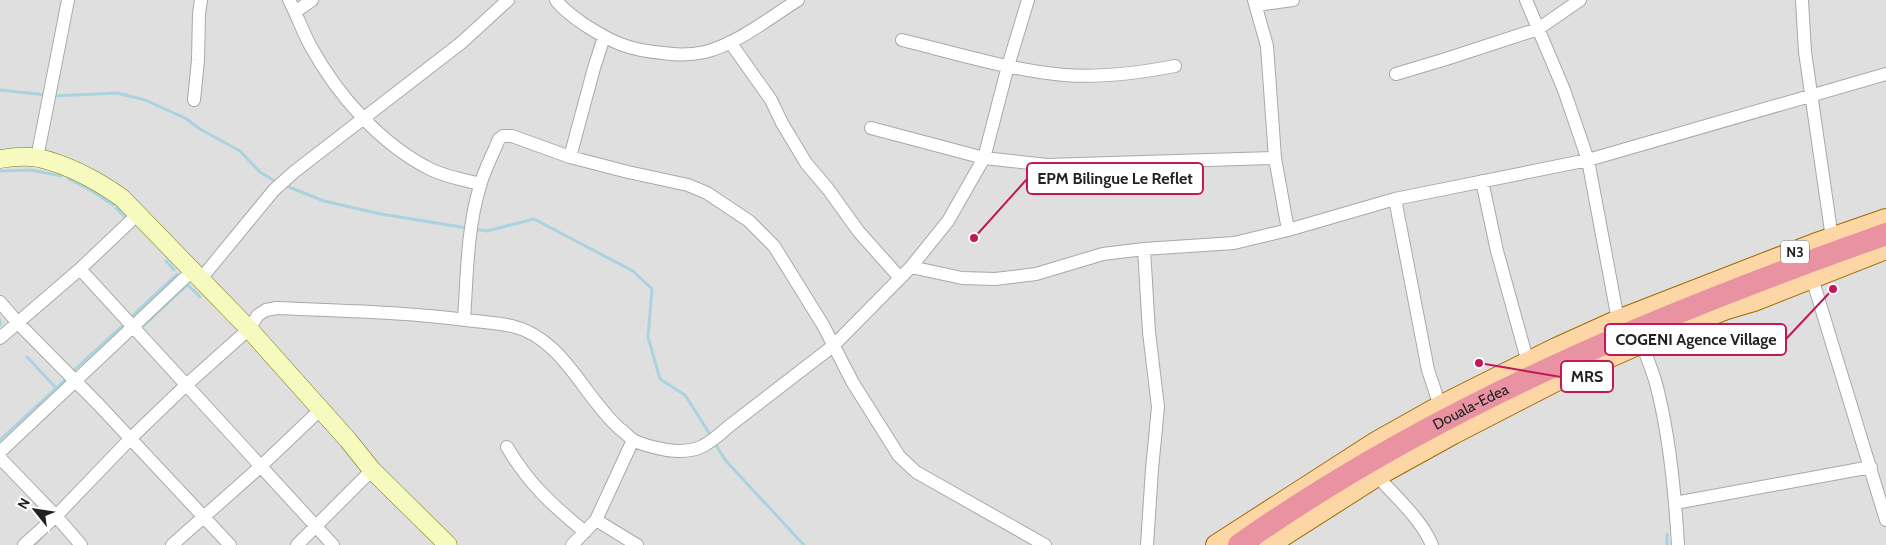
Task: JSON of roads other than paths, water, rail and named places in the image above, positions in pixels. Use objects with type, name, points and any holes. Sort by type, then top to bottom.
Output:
[{"type":"highway","name":"Douala-Edea","points":[[1239,545],[1361,467],[1476,403],[1541,371],[1689,308],[1886,234]]},
{"type":"main road","points":[[0,159],[37,158],[104,185],[122,198],[249,329],[321,409],[372,470],[448,545]]},
{"type":"main road","name":"N3","points":[[1618,320],[1832,238],[1886,220]]},
{"type":"main road","name":"N3","points":[[1269,545],[1377,476],[1558,380],[1642,343],[1727,309],[1754,301],[1886,249]]},
{"type":"main road","points":[[1216,545],[1376,442],[1440,406],[1556,348],[1618,320]]},
{"type":"street","points":[[37,158],[68,0]]},
{"type":"street","points":[[194,100],[201,0]]},
{"type":"street","points":[[289,0],[310,45],[338,88],[362,118],[406,155],[434,170],[480,184]]},
{"type":"street","points":[[296,12],[312,0]]},
{"type":"street","points":[[556,0],[576,19],[604,37],[621,45],[640,51],[679,55],[704,52],[730,42],[798,0]]},
{"type":"street","points":[[24,545],[56,516],[131,438],[185,386],[249,329],[258,315],[266,310],[277,308],[430,316],[512,326],[534,334],[545,342],[562,359],[612,421],[633,440],[652,448],[683,452],[698,449],[713,441],[728,427],[833,346],[911,267],[948,221],[984,158],[1008,66],[1028,0]]},
{"type":"street","points":[[1288,230],[1275,158],[1267,46],[1264,29],[1255,3],[1293,0]]},
{"type":"street","points":[[1526,0],[1564,90],[1588,160],[1618,320]]},
{"type":"street","points":[[1396,74],[1446,60],[1538,29],[1580,0]]},
{"type":"street","points":[[1802,0],[1805,52],[1832,238]]},
{"type":"street","points":[[0,452],[133,328],[196,275],[274,190],[294,172],[461,43],[501,2]]},
{"type":"street","points":[[570,157],[604,37]]},
{"type":"street","points":[[902,40],[1008,66],[1065,75],[1131,74],[1175,66]]},
{"type":"street","points":[[730,42],[771,100],[806,164],[828,189],[859,232],[900,278]]},
{"type":"street","points":[[911,267],[962,278],[995,279],[1036,274],[1103,254],[1144,249],[1234,243],[1288,230],[1395,199],[1588,160],[1886,74]]},
{"type":"street","points":[[870,128],[984,158],[1047,165],[1275,158]]},
{"type":"street","points":[[464,320],[470,247],[480,184],[499,139],[503,136],[512,136],[570,157],[688,185],[707,193],[749,221],[774,246],[823,324],[852,383],[906,464],[916,472],[1045,545]]},
{"type":"street","points":[[1482,181],[1497,251],[1528,363]]},
{"type":"street","points":[[1395,199],[1428,370],[1440,406]]},
{"type":"street","points":[[0,338],[80,269],[138,214]]},
{"type":"street","points":[[1144,249],[1149,332],[1158,407],[1147,545]]},
{"type":"street","points":[[80,269],[185,386],[224,425],[260,467],[333,545]]},
{"type":"street","points":[[1812,278],[1886,520]]},
{"type":"street","points":[[0,302],[17,322],[131,438],[202,517],[230,545]]},
{"type":"street","points":[[1642,343],[1655,380],[1662,411],[1675,503],[1678,545]]},
{"type":"street","points":[[172,545],[260,467],[321,409]]},
{"type":"street","points":[[572,545],[596,520],[633,440]]},
{"type":"street","points":[[508,447],[526,476],[542,495],[585,532]]},
{"type":"street","points":[[0,458],[81,545]]},
{"type":"street","points":[[1675,503],[1871,467]]},
{"type":"street","points":[[296,545],[372,470]]},
{"type":"street","points":[[1377,476],[1428,535],[1432,545]]},
{"type":"street","points":[[596,520],[637,545]]},
{"type":"waterway","points":[[0,90],[47,95]]},
{"type":"waterway","points":[[53,96],[117,93],[145,100],[185,118],[200,129],[240,151],[260,172],[278,183]]},
{"type":"waterway","points":[[0,171],[31,170],[61,176]]},
{"type":"waterway","points":[[69,179],[113,205]]},
{"type":"waterway","points":[[284,185],[324,201],[381,214],[467,228]]},
{"type":"waterway","points":[[116,208],[126,218]]},
{"type":"waterway","points":[[473,229],[487,231],[534,219],[633,271],[652,289],[648,337],[660,379],[685,395],[711,436]]},
{"type":"waterway","points":[[166,261],[174,270]]},
{"type":"waterway","points":[[130,318],[177,274]]},
{"type":"waterway","points":[[140,329],[187,285]]},
{"type":"waterway","points":[[188,285],[200,297]]},
{"type":"waterway","points":[[0,320],[0,325]]},
{"type":"waterway","points":[[73,371],[122,326]]},
{"type":"waterway","points":[[27,357],[56,388]]},
{"type":"waterway","points":[[0,440],[66,379]]},
{"type":"waterway","points":[[714,442],[726,461],[804,545]]},
{"type":"waterway","points":[[1667,534],[1667,545]]},
{"type":"waterway","points":[[34,545],[42,537]]},
{"type":"place","name":"EPM Bilingue Le Reflet","points":[[974,238]]},
{"type":"place","name":"COGENI Agence Village","points":[[1833,289]]},
{"type":"place","name":"MRS","points":[[1479,363]]}]
